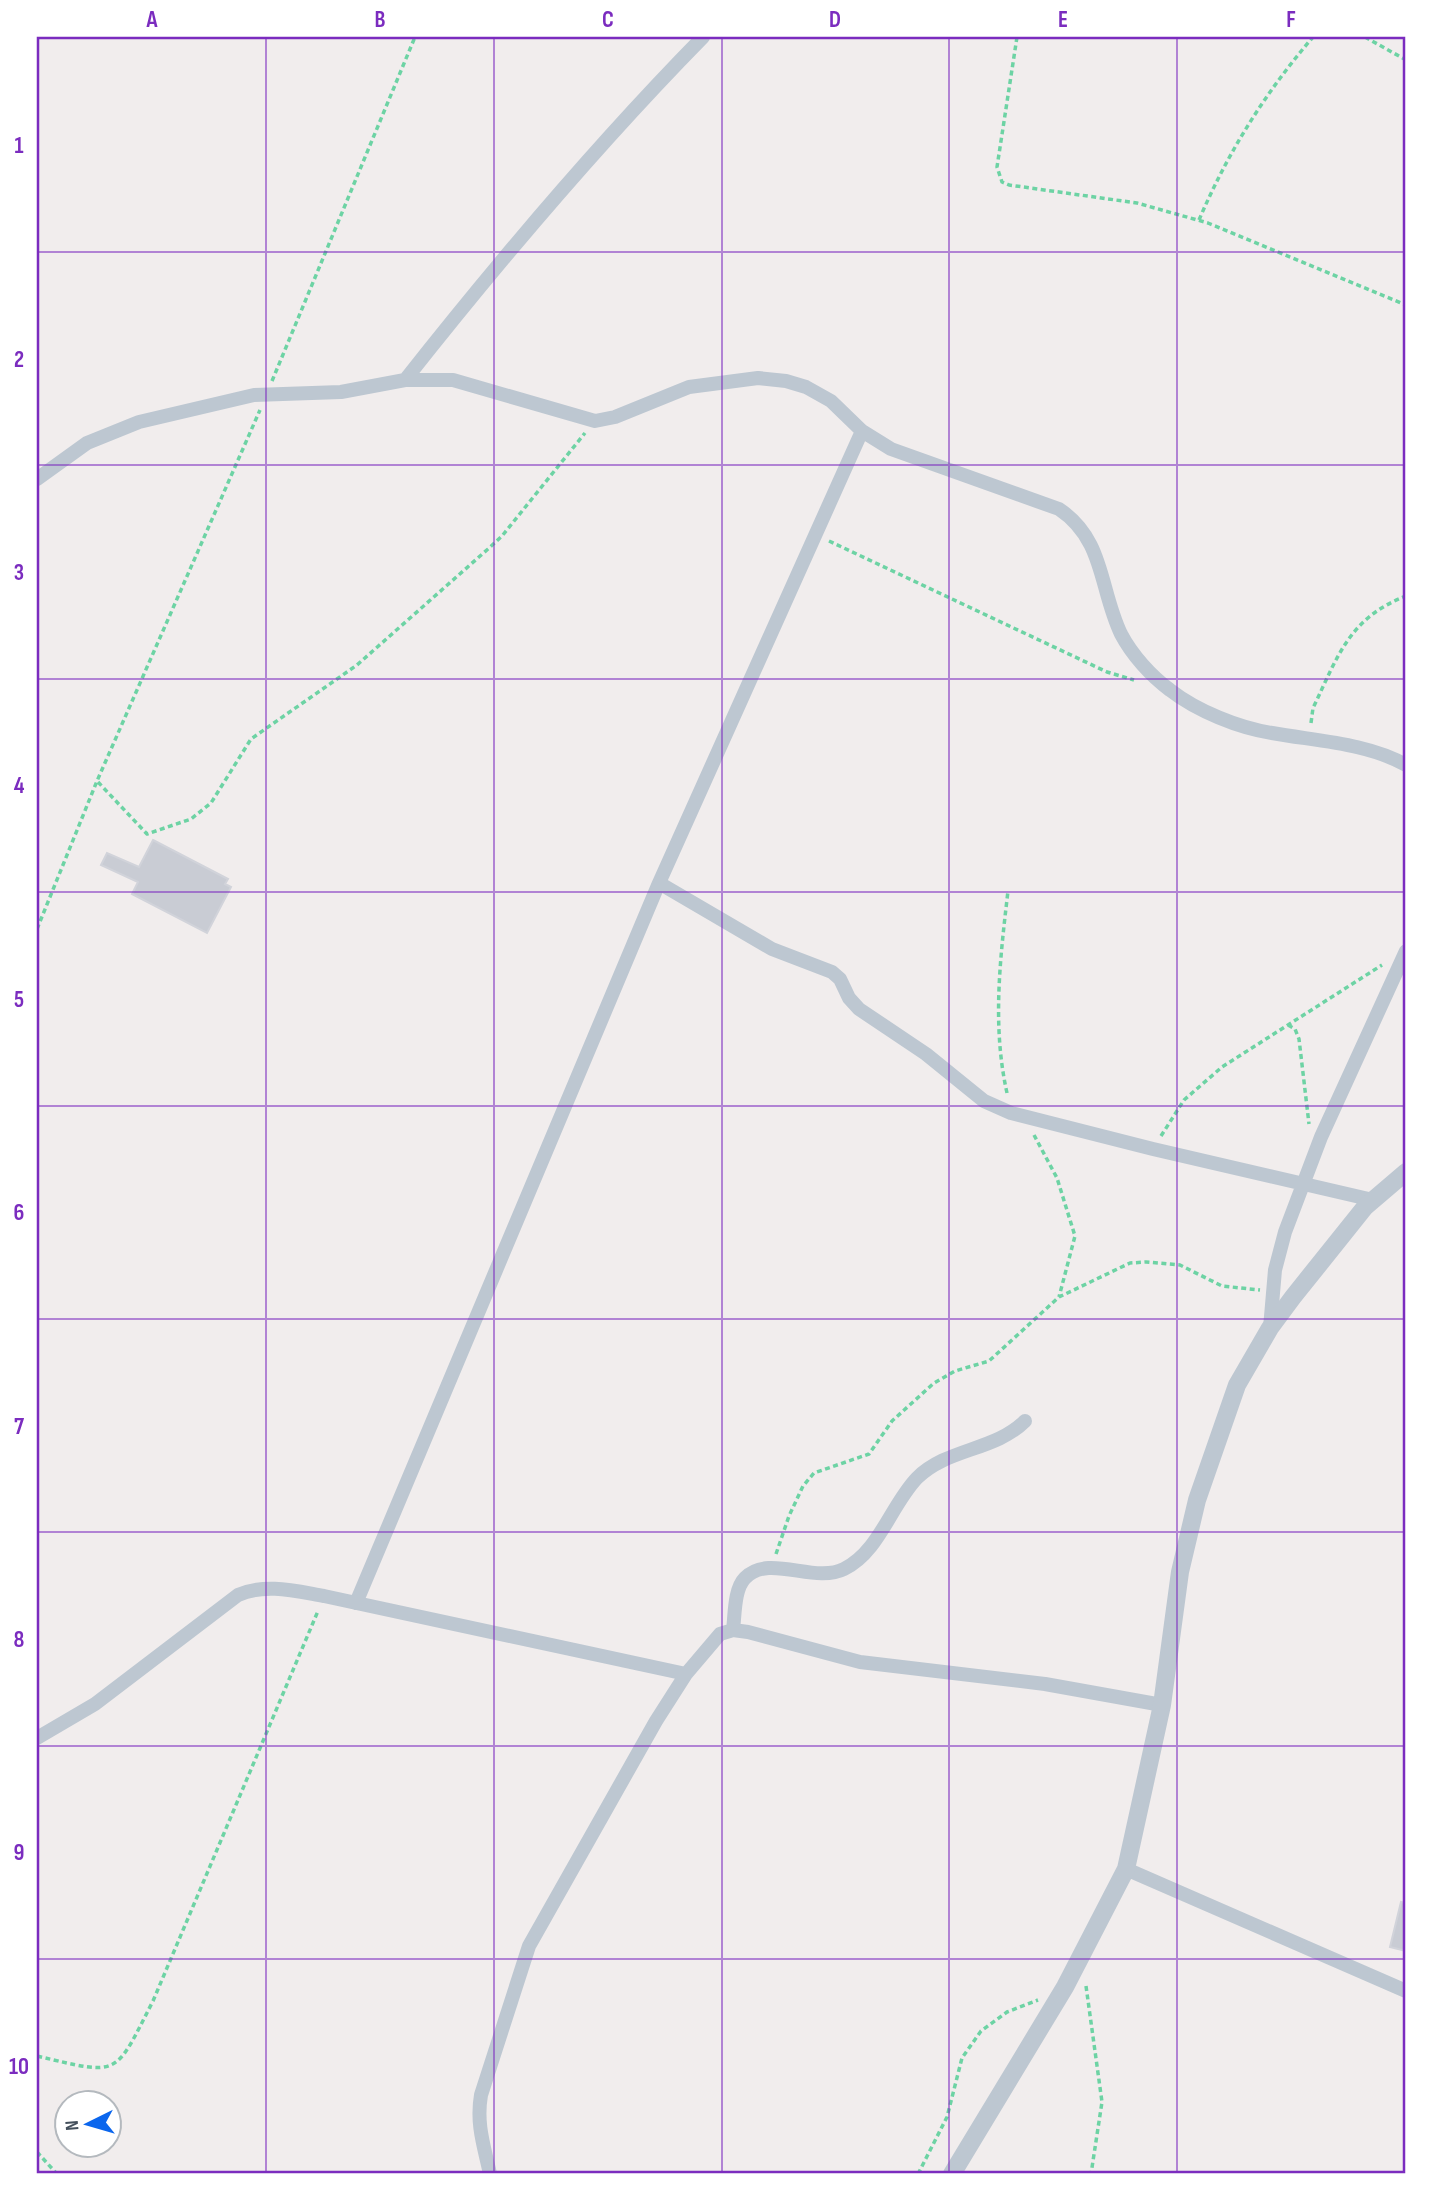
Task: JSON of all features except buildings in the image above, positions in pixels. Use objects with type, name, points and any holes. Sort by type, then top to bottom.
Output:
[{"type":"street","points":[[405,380],[547,204],[593,157],[645,95],[703,37]]},
{"type":"street","points":[[37,479],[87,443],[139,422],[192,407],[266,395],[341,392],[405,380],[453,380],[595,421],[615,417],[689,387],[758,378],[806,387],[831,401],[862,431],[891,449],[1059,509],[1076,521],[1095,551],[1122,635],[1135,656],[1170,690],[1228,720],[1269,733],[1367,750],[1406,765]]},
{"type":"street","points":[[356,1603],[659,883],[862,431]]},
{"type":"street","points":[[659,883],[772,949],[832,972],[840,979],[849,998],[872,1020],[926,1054],[984,1101],[1018,1114],[1153,1149],[1373,1200]]},
{"type":"street","points":[[1270,1328],[1273,1289],[1285,1232],[1318,1145],[1406,951]]},
{"type":"street","points":[[952,2174],[1082,1958],[1126,1869],[1162,1706],[1180,1572],[1197,1500],[1237,1385],[1270,1328],[1373,1200],[1406,1171]]},
{"type":"street","points":[[733,1630],[738,1592],[744,1578],[757,1571],[772,1568],[827,1574],[842,1570],[856,1562],[917,1479],[936,1463],[992,1443],[1013,1433],[1025,1421]]},
{"type":"street","points":[[37,1738],[95,1704],[238,1595],[252,1589],[273,1588],[324,1596],[686,1674]]},
{"type":"street","points":[[489,2174],[477,2116],[481,2095],[529,1946],[656,1721],[686,1674],[720,1634],[733,1630],[775,1638],[860,1662],[1045,1684],[1162,1706]]},
{"type":"street","points":[[1126,1869],[1406,1991]]},
{"type":"path","points":[[37,929],[97,781],[266,395],[415,37]]},
{"type":"path","points":[[1017,37],[997,167],[1002,182],[1137,203],[1199,220],[1406,305]]},
{"type":"path","points":[[1199,220],[1223,165],[1241,134],[1284,70],[1313,37]]},
{"type":"path","points":[[1365,37],[1406,60]]},
{"type":"path","points":[[97,781],[147,834],[191,819],[211,803],[240,752],[251,739],[357,665],[502,536],[595,421]]},
{"type":"path","points":[[815,534],[1107,672],[1170,690]]},
{"type":"path","points":[[1311,739],[1313,708],[1356,626],[1369,614],[1406,596]]},
{"type":"path","points":[[1009,891],[999,965],[998,1015],[1003,1074],[1018,1114],[1057,1178],[1075,1236],[1059,1297]]},
{"type":"path","points":[[1153,1149],[1177,1110],[1194,1090],[1241,1054],[1389,960]]},
{"type":"path","points":[[1289,1025],[1299,1039],[1306,1112],[1318,1145]]},
{"type":"path","points":[[772,1568],[789,1516],[803,1486],[814,1473],[869,1454],[892,1421],[934,1383],[955,1371],[989,1361],[1059,1297],[1130,1263],[1146,1262],[1180,1265],[1222,1286],[1241,1291],[1273,1289]]},
{"type":"path","points":[[37,2056],[85,2067],[107,2068],[116,2064],[127,2052],[153,2001],[324,1596]]},
{"type":"path","points":[[1082,1958],[1096,2041],[1102,2102],[1091,2174]]},
{"type":"path","points":[[918,2174],[947,2117],[962,2058],[981,2032],[1007,2012],[1065,1987]]},
{"type":"path","points":[[37,2152],[57,2174]]}]
